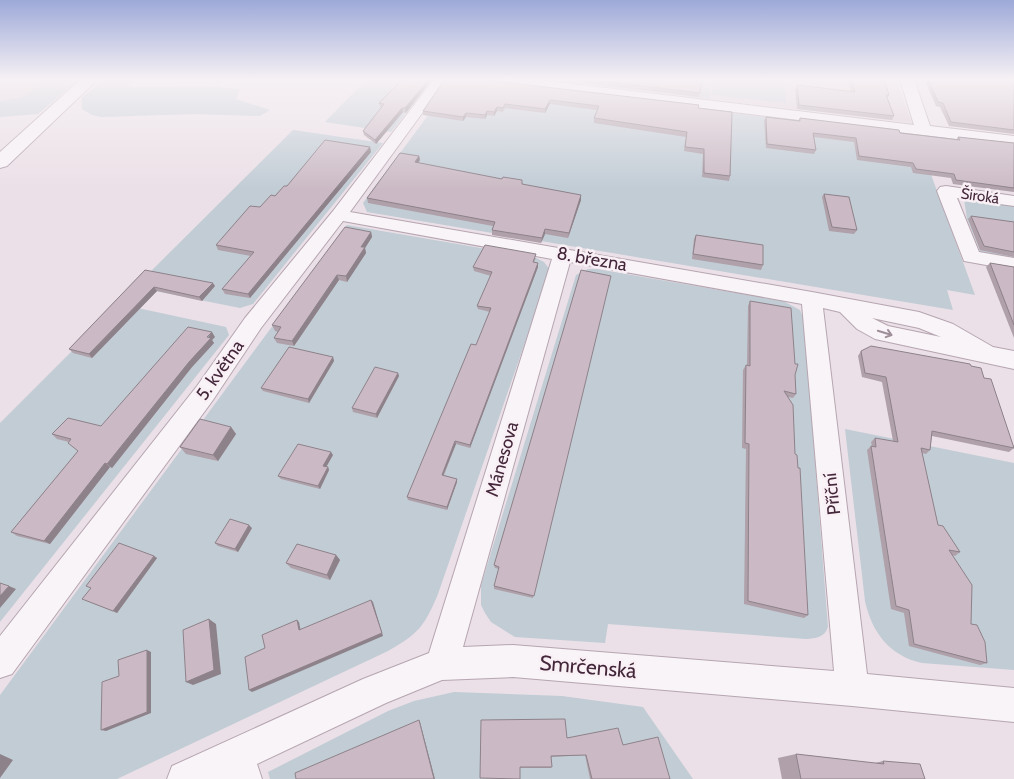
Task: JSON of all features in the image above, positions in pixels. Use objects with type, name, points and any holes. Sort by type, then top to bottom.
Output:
[{"type":"street","points":[[0,162],[52,115]]},
{"type":"street","name":"5. května","points":[[0,662],[205,393],[253,323],[339,214],[413,115]]},
{"type":"street","points":[[798,115],[1014,141]]},
{"type":"street","points":[[919,115],[924,130]]},
{"type":"street","name":"Široká","points":[[1014,201],[946,191],[971,257],[1014,264]]},
{"type":"street","name":"8. března","points":[[339,214],[812,299],[844,307],[865,324],[883,333],[1014,360]]},
{"type":"street","name":"Mánesova","points":[[442,664],[563,254]]},
{"type":"street","name":"Příční","points":[[812,299],[852,689]]},
{"type":"street","name":"Smrčenská","points":[[185,779],[240,767],[375,691],[442,664],[513,661],[852,689],[1014,705]]},
{"type":"shaded area","points":[[0,115],[21,115],[0,117]]},
{"type":"shaded area","points":[[94,115],[152,115],[101,117]]},
{"type":"shaded area","points":[[331,115],[404,115],[391,132],[325,122]]},
{"type":"shaded area","points":[[428,115],[750,115],[917,136],[975,295],[947,290],[953,310],[367,212],[363,203]]},
{"type":"shaded area","points":[[848,115],[909,115],[912,123]]},
{"type":"shaded area","points":[[293,130],[383,143],[253,304],[240,308],[135,287]]},
{"type":"shaded area","points":[[964,199],[1014,205],[1014,260],[982,256],[967,219]]},
{"type":"shaded area","points":[[347,225],[534,257],[544,262],[550,270],[438,594],[424,622],[414,634],[388,651],[117,779],[0,779],[0,695]]},
{"type":"shaded area","points":[[588,269],[783,301],[800,310],[804,320],[828,627],[822,635],[806,639],[608,624],[605,643],[515,637],[491,622],[485,613],[481,605],[481,585],[576,275]]},
{"type":"shaded area","points":[[119,304],[226,327],[229,335],[0,622],[0,423]]},
{"type":"shaded area","points":[[845,429],[1014,463],[1014,670],[922,663],[911,660],[892,649],[878,633],[872,623],[865,601]]},
{"type":"shaded area","points":[[454,692],[562,696],[643,707],[693,779],[270,779],[268,772],[388,711],[414,701]]},
{"type":"building","points":[[375,115],[396,115],[375,140],[363,131]]},
{"type":"building","points":[[595,115],[732,115],[730,176],[704,173],[704,149],[685,147],[687,132],[594,118]]},
{"type":"building","points":[[948,115],[1014,115],[1014,130],[951,122]]},
{"type":"building","points":[[766,117],[800,121],[800,118],[899,130],[900,133],[960,140],[958,137],[1014,143],[1014,188],[956,180],[954,174],[916,169],[913,163],[859,156],[856,138],[813,133],[816,150],[767,144]]},
{"type":"building","points":[[325,140],[370,147],[248,294],[222,289],[254,252],[216,245],[250,206],[260,207],[271,195],[275,196],[284,186],[287,186]]},
{"type":"building","points":[[400,153],[419,156],[415,162],[502,179],[503,177],[522,180],[522,184],[581,195],[569,233],[545,229],[542,238],[492,230],[495,222],[367,198]]},
{"type":"building","points":[[824,194],[849,197],[857,230],[832,227]]},
{"type":"building","points":[[971,216],[1014,222],[1014,252],[984,246]]},
{"type":"building","points":[[345,227],[371,232],[361,247],[365,247],[346,276],[337,275],[292,341],[274,338],[281,327],[272,325]]},
{"type":"building","points":[[696,235],[763,245],[763,265],[693,254]]},
{"type":"building","points":[[485,245],[536,254],[533,262],[538,263],[470,445],[455,441],[442,475],[457,479],[447,507],[407,497],[471,344],[476,345],[491,308],[477,306],[492,272],[473,267]]},
{"type":"building","points":[[990,263],[1014,267],[1014,325]]},
{"type":"building","points":[[145,270],[213,283],[199,297],[154,287],[89,354],[69,349]]},
{"type":"building","points":[[581,270],[611,276],[534,596],[494,586],[499,567],[494,565]]},
{"type":"building","points":[[750,301],[791,308],[795,364],[798,364],[795,375],[796,394],[784,391],[793,405],[795,454],[797,455],[798,468],[800,468],[808,615],[748,601],[749,444],[745,443],[746,365],[750,366]]},
{"type":"building","points":[[188,327],[212,332],[207,337],[211,338],[189,362],[107,464],[105,463],[44,541],[11,532],[78,451],[68,443],[71,439],[52,434],[68,418],[101,426]]},
{"type":"building","points":[[871,346],[970,364],[971,366],[981,368],[984,378],[991,379],[1014,448],[932,431],[930,450],[921,448],[938,525],[943,526],[960,552],[949,550],[972,585],[971,624],[977,625],[985,642],[987,663],[914,644],[909,610],[896,606],[871,446],[876,447],[875,438],[898,442],[886,377],[865,373],[861,351]]},
{"type":"building","points":[[289,347],[333,357],[308,399],[261,388]]},
{"type":"building","points":[[375,367],[398,373],[376,414],[352,408]]},
{"type":"building","points":[[200,419],[231,427],[213,455],[180,447]]},
{"type":"building","points":[[298,444],[331,452],[323,466],[328,467],[318,486],[278,476]]},
{"type":"building","points":[[230,519],[249,525],[235,549],[215,543]]},
{"type":"building","points":[[119,543],[154,556],[113,611],[82,599],[91,588],[86,586]]},
{"type":"building","points":[[297,544],[336,555],[327,575],[286,563]]},
{"type":"building","points":[[0,583],[9,586],[0,596]]},
{"type":"building","points":[[371,600],[382,633],[249,690],[245,657],[265,648],[262,635],[297,620],[299,630]]},
{"type":"building","points":[[209,619],[214,670],[186,682],[183,630]]},
{"type":"building","points":[[147,650],[147,712],[101,730],[102,682],[119,676],[118,660]]},
{"type":"building","points":[[565,719],[567,738],[618,728],[623,745],[658,737],[670,779],[592,779],[586,755],[551,756],[552,767],[520,767],[520,779],[480,778],[481,720]]},
{"type":"building","points":[[419,720],[434,779],[296,779],[295,773]]},
{"type":"building","points":[[796,754],[884,764],[883,761],[920,764],[925,779],[801,779]]}]
